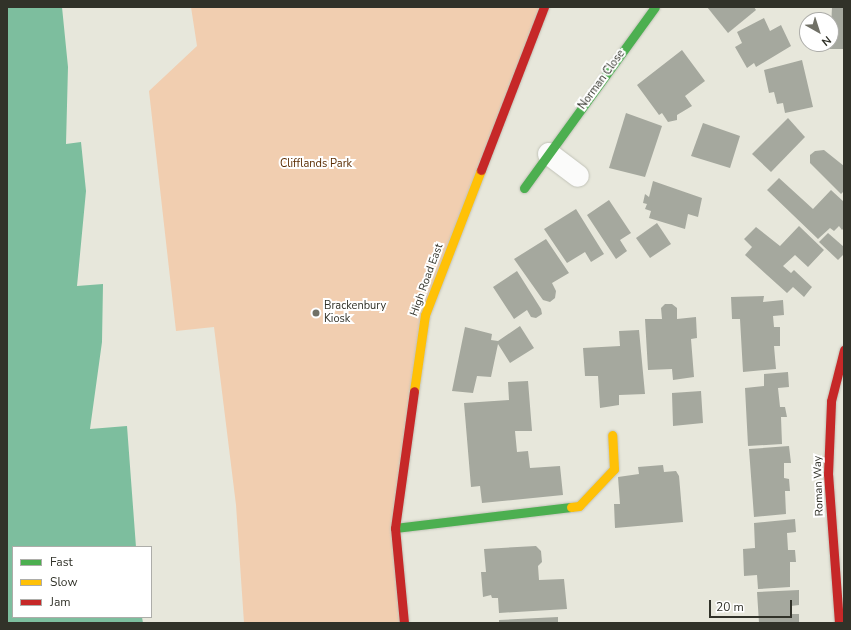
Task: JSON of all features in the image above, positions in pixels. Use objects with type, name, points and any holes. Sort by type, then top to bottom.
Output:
[{"type":"street","name":"High Road East","points":[[404,623],[395,528],[425,315],[544,7]]},
{"type":"street","name":"Norman Close","points":[[524,188],[655,7]]},
{"type":"street","points":[[549,154],[578,176]]},
{"type":"street","name":"Roman Way","points":[[839,623],[840,583],[828,474],[830,409],[844,350]]},
{"type":"street","points":[[395,528],[579,506],[614,469],[612,435]]},
{"type":"green space","name":"Clifflands Park","points":[[191,7],[544,7],[425,315],[395,528],[404,623],[244,623],[236,505],[214,327],[176,331],[149,91],[197,46]]},
{"type":"shaded area","points":[[7,7],[62,7],[68,67],[66,144],[81,142],[86,191],[77,286],[103,284],[102,342],[90,429],[127,426],[136,546],[12,546],[12,618],[142,618],[143,623],[7,623]]},
{"type":"building","points":[[707,7],[754,7],[756,10],[728,33]]},
{"type":"building","points":[[832,7],[844,7],[844,49],[839,49],[839,12],[832,12]]},
{"type":"building","points":[[764,18],[770,31],[781,25],[791,46],[756,67],[754,63],[747,68],[735,47],[742,43],[737,32]]},
{"type":"building","points":[[682,50],[705,81],[685,96],[692,106],[677,115],[677,120],[668,122],[662,113],[659,115],[637,85]]},
{"type":"building","points":[[802,60],[813,107],[785,113],[783,103],[777,104],[774,92],[769,93],[764,70]]},
{"type":"building","points":[[626,113],[662,126],[645,177],[609,168]]},
{"type":"building","points":[[788,118],[805,137],[771,172],[752,154]]},
{"type":"building","points":[[703,123],[740,136],[730,168],[691,156]]},
{"type":"building","points":[[824,150],[844,166],[844,191],[841,194],[810,163],[810,155],[815,151]]},
{"type":"building","points":[[779,178],[813,209],[831,190],[844,202],[844,228],[842,230],[839,226],[834,231],[830,228],[818,239],[767,190]]},
{"type":"building","points":[[653,181],[702,198],[698,217],[688,214],[685,229],[649,218],[651,211],[645,209],[647,204],[643,203],[645,194],[649,197]]},
{"type":"building","points":[[609,200],[631,233],[620,240],[627,251],[616,259],[587,215]]},
{"type":"building","points":[[576,209],[604,254],[591,262],[585,252],[567,263],[544,229]]},
{"type":"building","points":[[657,223],[671,244],[650,258],[636,238]]},
{"type":"building","points":[[799,226],[824,250],[808,267],[795,255],[783,266],[791,273],[794,270],[812,287],[804,297],[793,287],[787,293],[745,255],[752,247],[744,239],[756,227],[780,246]]},
{"type":"building","points":[[828,233],[844,247],[844,254],[838,260],[819,242]]},
{"type":"building","points":[[546,239],[569,273],[552,283],[556,291],[555,298],[550,302],[543,300],[514,259]]},
{"type":"building","points":[[517,271],[541,309],[542,314],[536,318],[531,317],[527,310],[514,319],[493,287]]},
{"type":"building","points":[[764,296],[763,302],[783,300],[784,315],[773,316],[774,327],[780,327],[780,346],[774,346],[776,369],[743,372],[740,319],[732,319],[731,297]]},
{"type":"building","points":[[665,304],[672,304],[677,308],[677,319],[696,317],[697,338],[691,339],[694,377],[673,380],[672,369],[648,370],[645,319],[662,319],[661,308]]},
{"type":"building","points":[[520,326],[534,348],[510,363],[498,344],[491,377],[477,376],[473,393],[452,391],[465,327],[492,334],[491,340],[498,341]]},
{"type":"building","points":[[639,330],[645,394],[619,395],[619,405],[600,408],[598,376],[585,376],[583,348],[620,346],[619,331]]},
{"type":"building","points":[[788,372],[789,387],[778,388],[780,407],[785,407],[787,417],[781,417],[782,444],[748,446],[745,388],[764,386],[764,374]]},
{"type":"building","points":[[528,381],[532,431],[515,431],[517,452],[528,451],[530,468],[560,466],[563,495],[482,503],[480,486],[471,487],[464,403],[509,400],[508,382]]},
{"type":"building","points":[[701,391],[703,423],[673,426],[672,393]]},
{"type":"building","points":[[789,446],[791,463],[784,463],[784,478],[789,479],[790,491],[785,491],[786,514],[754,517],[749,449]]},
{"type":"building","points":[[663,465],[664,472],[676,471],[679,476],[683,522],[615,528],[614,504],[620,504],[618,477],[639,474],[638,467]]},
{"type":"building","points":[[795,519],[796,532],[787,533],[788,550],[795,550],[796,562],[790,562],[790,587],[758,589],[757,575],[744,576],[743,549],[755,548],[754,523]]},
{"type":"building","points":[[536,546],[541,551],[542,562],[538,566],[539,580],[564,579],[567,609],[499,613],[498,598],[492,598],[491,595],[483,597],[481,572],[486,572],[484,549]]},
{"type":"building","points":[[799,590],[799,605],[791,606],[790,614],[799,614],[799,623],[759,623],[757,592]]},
{"type":"building","points":[[558,617],[558,623],[499,623],[499,620]]},
{"type":"traffic: fast","points":[[524,188],[655,7]]},
{"type":"traffic: fast","points":[[395,528],[571,507]]},
{"type":"traffic: slow","points":[[414,391],[425,315],[481,170]]},
{"type":"traffic: slow","points":[[571,507],[579,506],[614,469],[612,435]]},
{"type":"traffic: jam","points":[[481,170],[544,7]]},
{"type":"traffic: jam","points":[[839,623],[828,474],[831,401],[844,350]]},
{"type":"traffic: jam","points":[[404,623],[395,528],[414,391]]},
{"type":"place","name":"Brackenbury Kiosk","points":[[316,313]]}]
